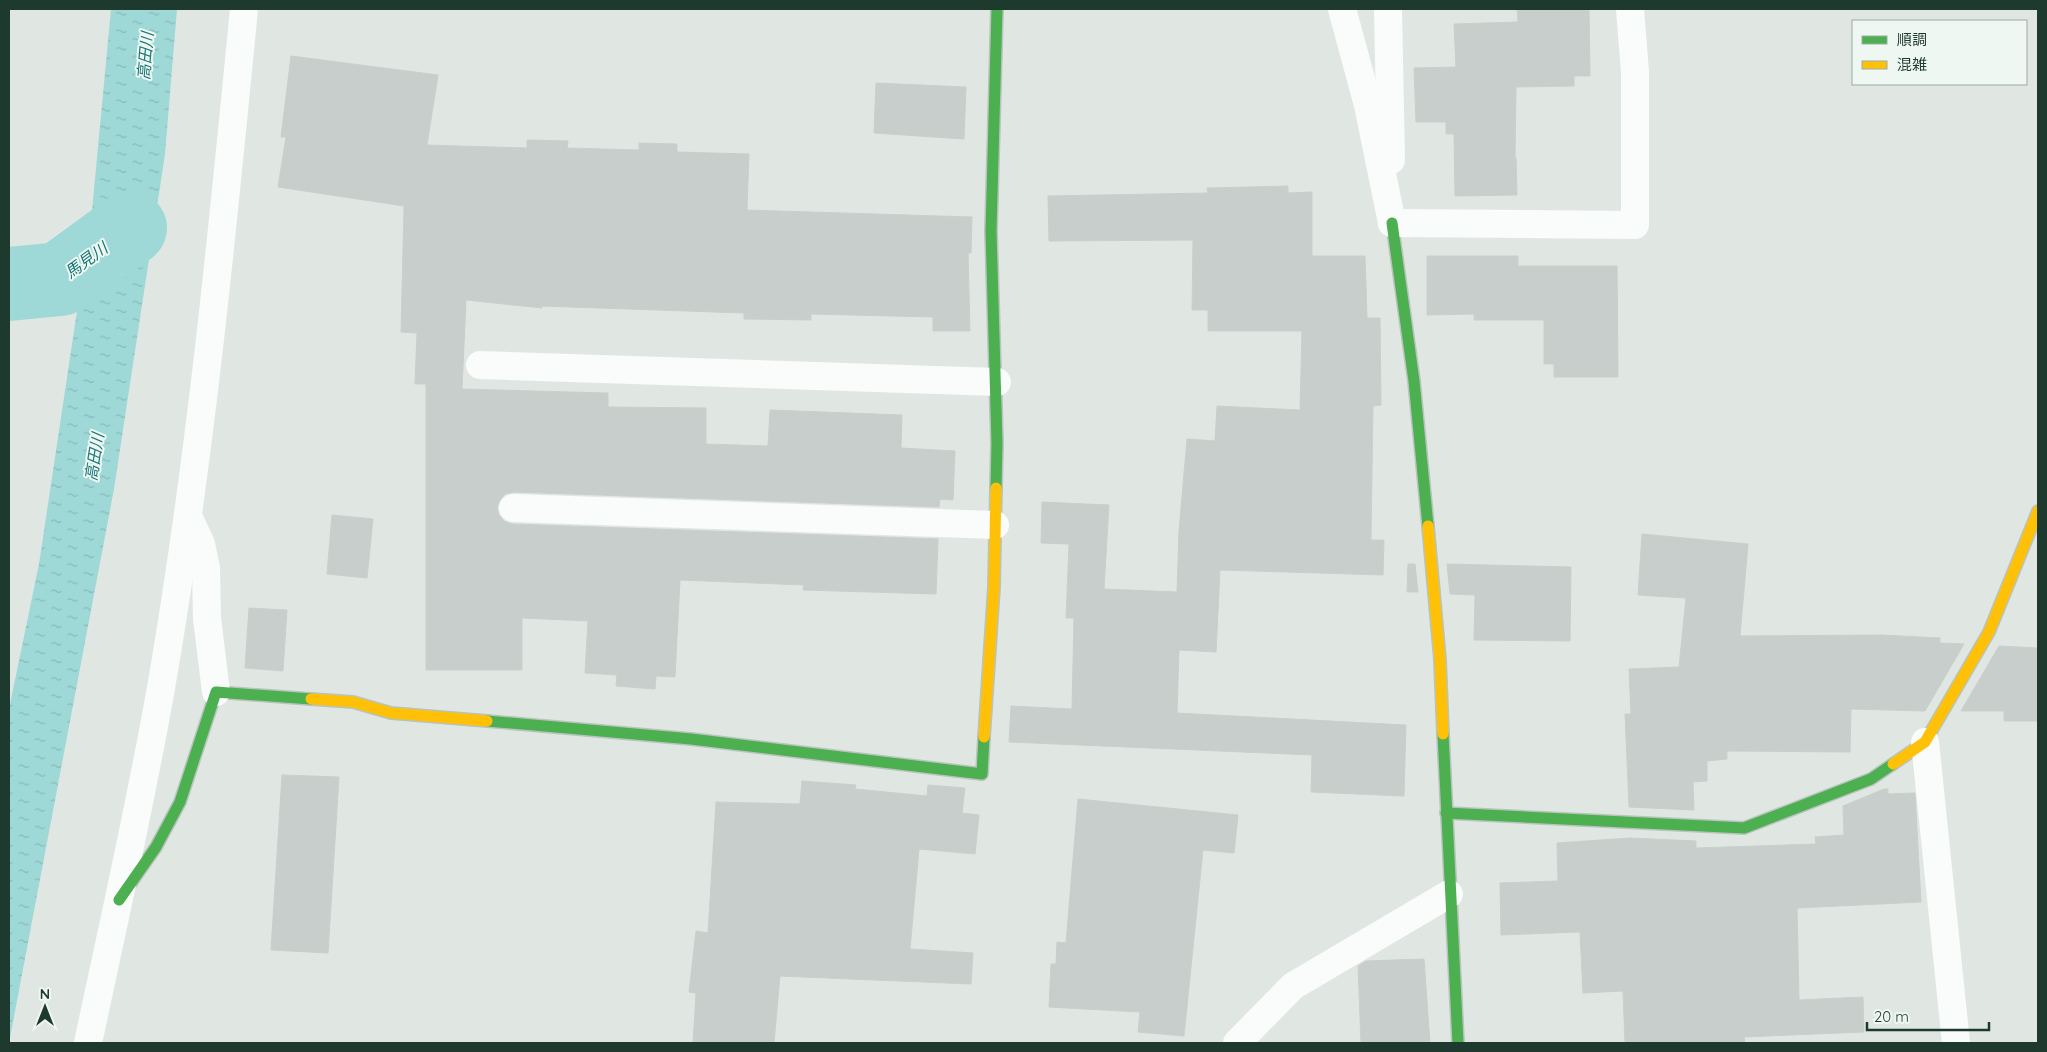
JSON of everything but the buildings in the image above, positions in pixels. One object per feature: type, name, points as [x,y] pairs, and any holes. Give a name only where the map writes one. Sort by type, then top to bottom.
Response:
[{"type":"street","points":[[88,1043],[161,689],[188,516],[232,133],[244,9]]},
{"type":"street","points":[[216,692],[353,702],[391,713],[691,739],[982,774],[995,525],[997,382],[991,231],[997,9]]},
{"type":"street","points":[[1342,9],[1368,105],[1392,223],[1414,381],[1440,660],[1448,894],[1458,1043]]},
{"type":"street","points":[[1388,9],[1392,223]]},
{"type":"street","points":[[1392,223],[1635,225],[1635,72],[1630,9]]},
{"type":"street","points":[[480,365],[997,382]]},
{"type":"street","points":[[514,508],[995,525]]},
{"type":"street","points":[[1446,813],[1744,828],[1872,779],[1925,742],[1989,632],[2038,511]]},
{"type":"street","points":[[118,900],[156,847],[180,802],[216,692],[207,618],[206,568],[201,544],[188,516]]},
{"type":"street","points":[[1925,742],[1956,1043]]},
{"type":"street","points":[[1237,1043],[1293,986],[1448,894]]},
{"type":"water","name":"高田川","points":[[111,9],[177,9],[165,154],[114,489],[9,1043],[9,709],[39,564],[92,211]]},
{"type":"waterway","name":"馬見川","points":[[9,284],[60,279],[130,228]]},
{"type":"traffic: fast","points":[[996,488],[997,443],[991,231],[997,9]]},
{"type":"traffic: fast","points":[[1392,223],[1414,381],[1428,526]]},
{"type":"traffic: fast","points":[[119,900],[156,847],[180,802],[216,692],[311,699]]},
{"type":"traffic: fast","points":[[487,721],[691,739],[982,774],[984,737]]},
{"type":"traffic: fast","points":[[1443,734],[1458,1043]]},
{"type":"traffic: fast","points":[[1446,813],[1744,828],[1871,779],[1893,764]]},
{"type":"traffic: slow","points":[[984,737],[994,587],[996,488]]},
{"type":"traffic: slow","points":[[1893,764],[1925,742],[1989,632],[2038,511]]},
{"type":"traffic: slow","points":[[1428,526],[1440,660],[1443,734]]},
{"type":"traffic: slow","points":[[311,699],[353,702],[391,713],[487,721]]}]
